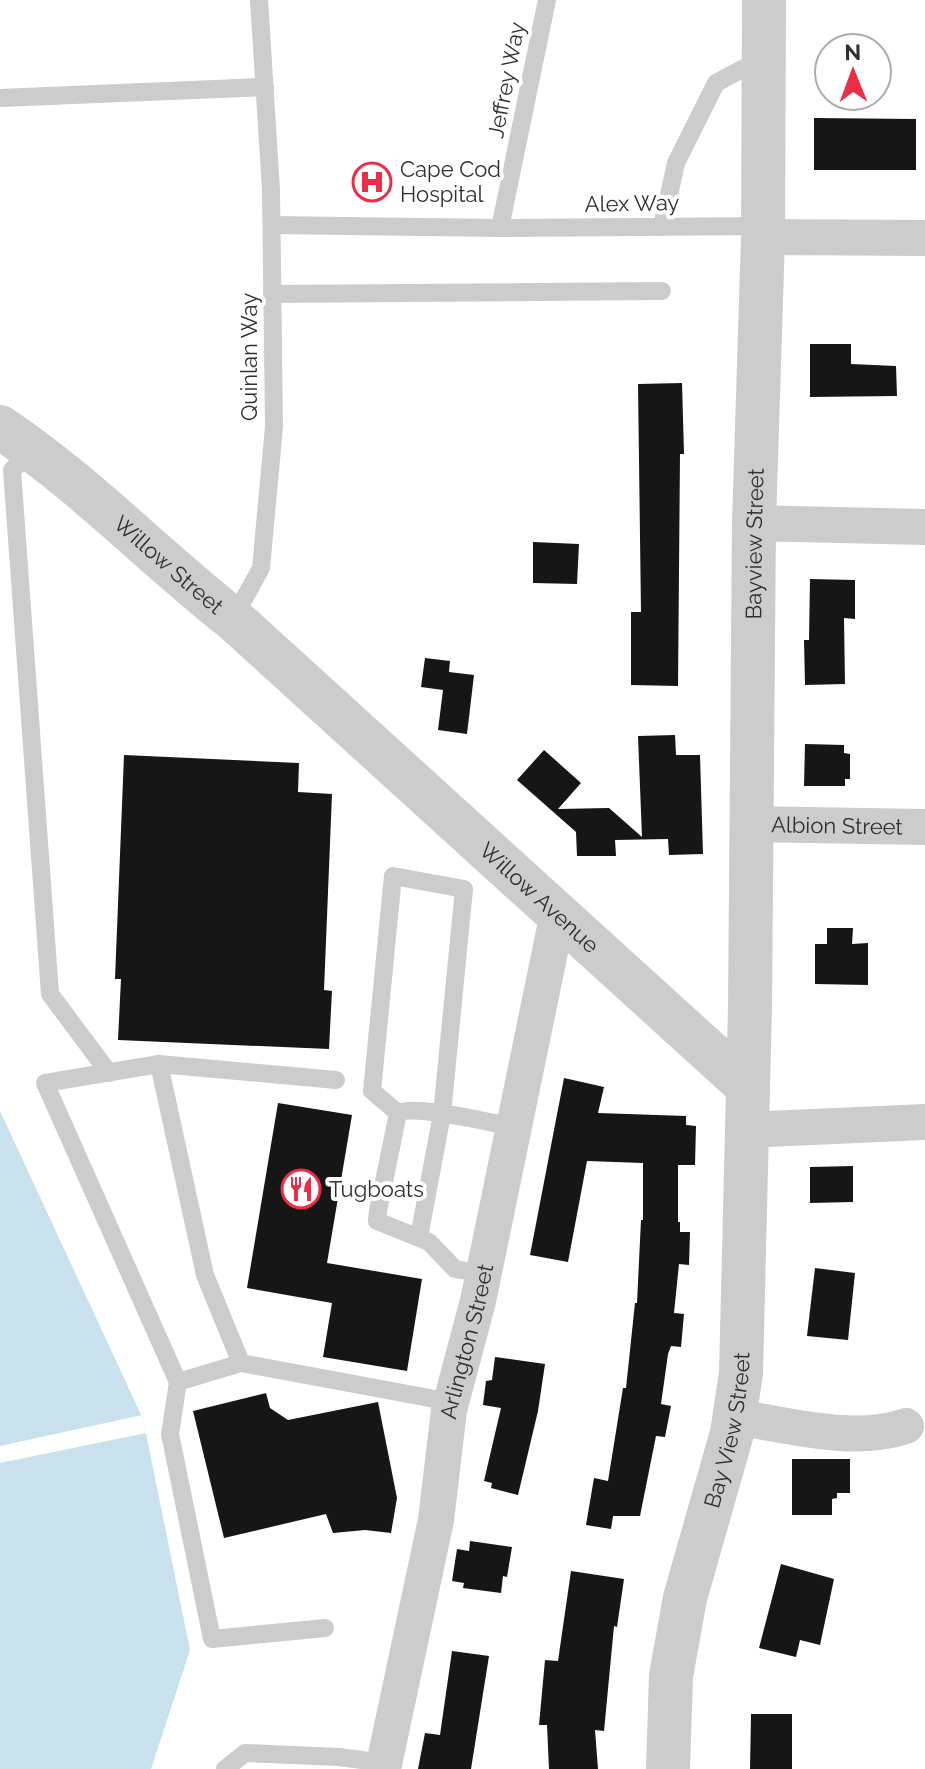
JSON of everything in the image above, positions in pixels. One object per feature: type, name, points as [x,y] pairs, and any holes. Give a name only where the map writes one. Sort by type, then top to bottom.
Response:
[{"type":"street","name":"Bayview Street","points":[[747,1086],[754,523],[763,231],[764,0]]},
{"type":"street","points":[[763,231],[925,238]]},
{"type":"street","name":"Willow Street","points":[[11,454],[133,532],[332,708]]},
{"type":"street","points":[[754,523],[925,527]]},
{"type":"street","name":"Willow Avenue","points":[[332,708],[747,1086]]},
{"type":"street","name":"Albion Street","points":[[751,824],[925,827]]},
{"type":"street","name":"Arlington Street","points":[[383,1766],[436,1520],[451,1402],[483,1274],[558,913]]},
{"type":"street","name":"Bay View Street","points":[[668,1769],[671,1676],[685,1598],[734,1417],[741,1373],[747,1086]]},
{"type":"street","points":[[746,1130],[925,1122]]},
{"type":"street","points":[[734,1417],[863,1434],[885,1433],[906,1426]]},
{"type":"lane","name":"Quinlan Way","points":[[233,619],[261,568],[274,427],[272,225],[259,0]]},
{"type":"lane","name":"Jeffrey Way","points":[[500,228],[547,0]]},
{"type":"lane","points":[[662,227],[676,163],[716,83],[763,58]]},
{"type":"lane","points":[[0,98],[265,87]]},
{"type":"lane","points":[[272,225],[500,228]]},
{"type":"lane","name":"Alex Way","points":[[500,228],[662,227],[763,231]]},
{"type":"lane","points":[[272,294],[662,291]]},
{"type":"lane","points":[[11,454],[50,994],[109,1073]]},
{"type":"lane","points":[[398,1113],[372,1091],[393,876],[464,889],[442,1114],[419,1237]]},
{"type":"lane","points":[[159,1064],[205,1275],[241,1363]]},
{"type":"lane","points":[[325,1628],[212,1639],[170,1434],[178,1382],[45,1083],[159,1064],[336,1080]]},
{"type":"lane","points":[[483,1274],[455,1269],[429,1242],[377,1221],[398,1113],[407,1108],[514,1127]]},
{"type":"lane","points":[[178,1382],[241,1363],[451,1402]]},
{"type":"lane","points":[[225,1769],[245,1753],[339,1757],[383,1766]]},
{"type":"water","points":[[0,1111],[143,1419],[190,1650],[151,1769],[0,1769]]},
{"type":"pier","points":[[142,1415],[146,1433],[0,1463],[0,1446]]},
{"type":"building","points":[[814,118],[916,119],[916,170],[814,170]]},
{"type":"building","points":[[810,344],[851,344],[851,364],[896,366],[897,396],[810,397]]},
{"type":"building","points":[[682,383],[684,454],[680,454],[678,686],[631,685],[631,612],[641,612],[638,384]]},
{"type":"building","points":[[533,542],[579,544],[577,584],[533,583]]},
{"type":"building","points":[[810,579],[855,580],[855,619],[844,618],[845,684],[805,685],[804,640],[809,640]]},
{"type":"building","points":[[425,658],[450,661],[449,672],[474,675],[467,734],[438,730],[443,690],[421,687]]},
{"type":"building","points":[[675,735],[676,755],[700,755],[703,854],[669,855],[668,839],[615,840],[616,856],[577,856],[576,832],[517,780],[544,750],[581,783],[558,809],[609,808],[642,837],[638,736]]},
{"type":"building","points":[[805,744],[844,745],[844,753],[850,754],[850,779],[845,779],[845,786],[804,786]]},
{"type":"building","points":[[124,755],[299,763],[298,792],[332,794],[324,990],[332,991],[329,1049],[118,1040],[121,979],[115,979]]},
{"type":"building","points":[[827,928],[853,928],[852,944],[868,943],[868,985],[815,984],[815,944],[827,944]]},
{"type":"building","points":[[564,1078],[604,1087],[598,1113],[686,1116],[686,1125],[696,1126],[695,1165],[678,1165],[678,1222],[680,1232],[690,1232],[689,1265],[679,1264],[674,1313],[684,1314],[681,1347],[671,1346],[668,1354],[661,1404],[671,1406],[665,1437],[656,1436],[640,1516],[613,1516],[611,1529],[586,1525],[594,1478],[608,1481],[623,1388],[626,1388],[637,1303],[643,1220],[643,1163],[587,1161],[568,1262],[530,1255]]},
{"type":"building","name":"Tugboats","points":[[278,1103],[352,1115],[327,1263],[422,1279],[407,1371],[323,1357],[332,1303],[247,1288]]},
{"type":"building","points":[[853,1166],[853,1202],[810,1203],[810,1167]]},
{"type":"building","points":[[815,1268],[855,1273],[848,1340],[807,1336]]},
{"type":"building","points":[[495,1357],[545,1364],[538,1411],[518,1495],[491,1488],[492,1483],[484,1481],[501,1408],[483,1405],[486,1381],[492,1380]]},
{"type":"building","points":[[266,1393],[270,1408],[288,1420],[378,1402],[397,1498],[391,1533],[365,1530],[333,1533],[326,1514],[224,1538],[193,1411]]},
{"type":"building","points":[[792,1459],[850,1459],[850,1493],[837,1493],[837,1498],[832,1499],[832,1515],[792,1515]]},
{"type":"building","points":[[470,1541],[512,1547],[501,1593],[463,1588],[464,1583],[452,1581],[457,1549],[469,1551]]},
{"type":"building","points":[[781,1564],[834,1579],[820,1645],[800,1640],[796,1657],[759,1648]]},
{"type":"building","points":[[571,1571],[624,1579],[617,1627],[614,1626],[604,1731],[595,1730],[598,1769],[549,1769],[547,1725],[539,1725],[545,1660],[558,1661]]},
{"type":"building","points":[[452,1651],[489,1656],[471,1769],[418,1769],[425,1733],[440,1735]]},
{"type":"building","points":[[751,1714],[792,1714],[792,1769],[750,1769]]},
{"type":"place","name":"Cape Cod Hospital","points":[[372,182]]},
{"type":"place","name":"Tugboats","points":[[301,1189]]}]
